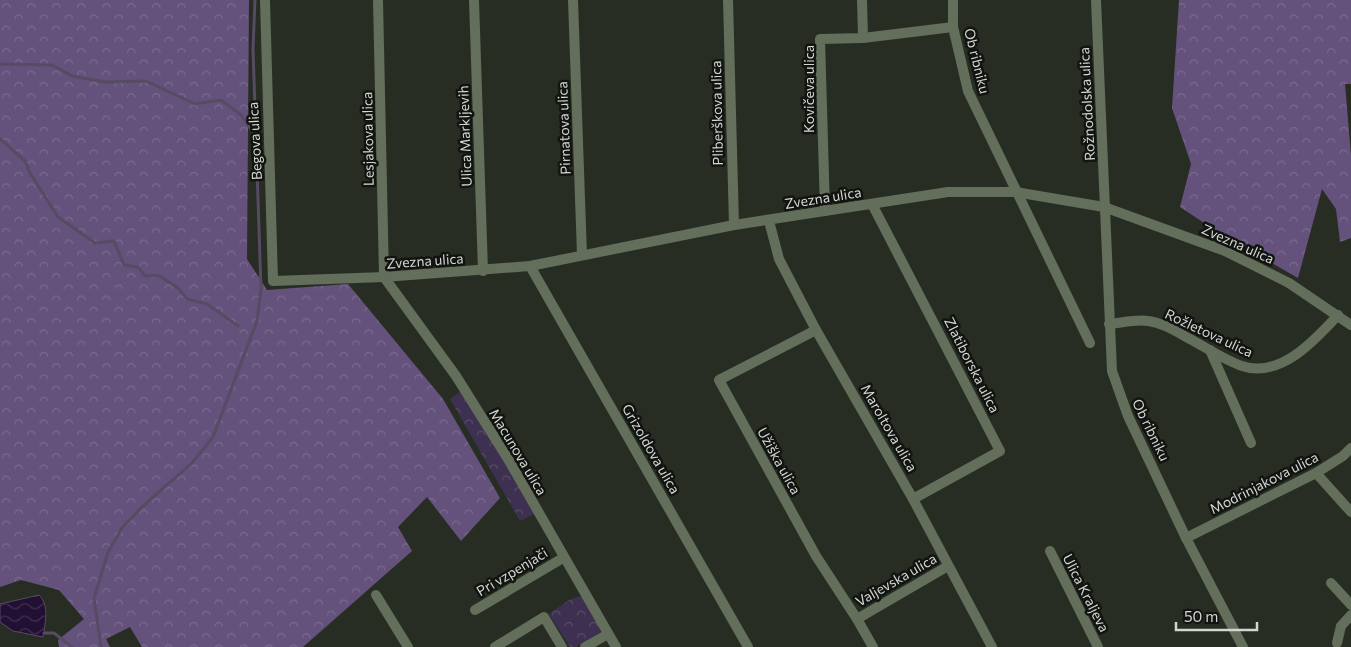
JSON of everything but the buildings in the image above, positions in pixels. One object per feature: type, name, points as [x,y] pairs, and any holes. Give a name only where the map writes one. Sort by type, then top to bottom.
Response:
[{"type":"street","name":"Begova ulica","points":[[265,0],[273,281]]},
{"type":"street","name":"Lesjakova ulica","points":[[378,0],[384,278]]},
{"type":"street","name":"Ulica Markljevih","points":[[474,0],[482,271]]},
{"type":"street","name":"Pirnatova ulica","points":[[573,0],[582,255]]},
{"type":"street","name":"Pliberškova ulica","points":[[728,0],[734,225]]},
{"type":"street","points":[[862,0],[863,38]]},
{"type":"street","name":"Ob ribniku","points":[[952,0],[953,27],[968,91],[1015,192],[1090,343]]},
{"type":"street","name":"Rožnodolska ulica","points":[[1096,0],[1104,207]]},
{"type":"street","name":"Kovičeva ulica","points":[[825,211],[820,40],[863,38],[953,27]]},
{"type":"street","name":"Zvezna ulica","points":[[273,281],[384,278],[530,266],[734,225],[770,221],[948,192],[1015,192],[1104,207],[1225,251],[1290,283],[1338,315],[1351,326]]},
{"type":"street","name":"Zlatiborska ulica","points":[[872,204],[1000,451],[913,499]]},
{"type":"street","name":"Ob ribniku","points":[[1104,207],[1112,371],[1118,394],[1186,538],[1243,647]]},
{"type":"street","name":"Maroltova ulica","points":[[770,221],[778,259],[816,330],[913,499],[992,647]]},
{"type":"street","name":"Grizoldova ulica","points":[[530,266],[748,647]]},
{"type":"street","name":"Macunova ulica","points":[[384,278],[456,376],[508,459],[563,558],[616,647]]},
{"type":"street","name":"Rožletova ulica","points":[[1110,324],[1148,321],[1168,327],[1242,366],[1256,369],[1271,368],[1294,356],[1316,339],[1338,315]]},
{"type":"street","name":"Užiška ulica","points":[[816,330],[719,380],[816,556],[857,618],[873,647]]},
{"type":"street","points":[[1210,350],[1251,444]]},
{"type":"street","name":"Modrinjakova ulica","points":[[1186,538],[1316,473],[1343,456],[1351,448]]},
{"type":"street","points":[[1316,473],[1351,512]]},
{"type":"street","name":"Ulica Kraljeva","points":[[1050,551],[1098,647]]},
{"type":"street","name":"Pri vzpenjači","points":[[475,610],[563,558]]},
{"type":"street","name":"Valjevska ulica","points":[[857,618],[948,566]]},
{"type":"street","points":[[1331,582],[1351,605]]},
{"type":"street","points":[[376,595],[408,647]]},
{"type":"street","points":[[1338,643],[1341,626],[1351,615]]},
{"type":"street","points":[[495,647],[544,617],[562,647]]},
{"type":"street","points":[[586,647],[608,634]]},
{"type":"green space","points":[[0,0],[249,0],[247,259],[267,290],[348,284],[443,399],[500,498],[461,541],[427,497],[398,527],[412,551],[303,647],[142,647],[130,627],[106,639],[110,647],[59,647],[58,640],[84,619],[59,590],[21,580],[0,587]]},
{"type":"green space","points":[[1179,0],[1351,0],[1351,84],[1345,84],[1351,155],[1351,238],[1340,242],[1336,209],[1322,189],[1298,278],[1224,236],[1180,207],[1191,164],[1172,108]]},
{"type":"green space","points":[[464,389],[536,513],[520,521],[450,399]]},
{"type":"green space","points":[[584,595],[605,629],[576,647],[570,647],[549,614],[569,600]]},
{"type":"water","points":[[39,595],[46,609],[43,637],[13,631],[0,622],[0,604]]},
{"type":"waterway","points":[[101,647],[94,598],[108,552],[122,528],[143,506],[192,463],[213,437],[257,321],[261,289],[253,49],[255,0]]},
{"type":"waterway","points":[[0,64],[52,65],[72,76],[105,82],[146,81],[195,104],[221,100],[241,115],[255,135]]},
{"type":"waterway","points":[[0,139],[25,161],[30,173],[58,217],[95,243],[114,241],[124,265],[138,267],[145,276],[158,275],[178,288],[187,299],[207,304],[238,326]]},
{"type":"waterway","points":[[44,633],[54,633],[72,647]]}]
